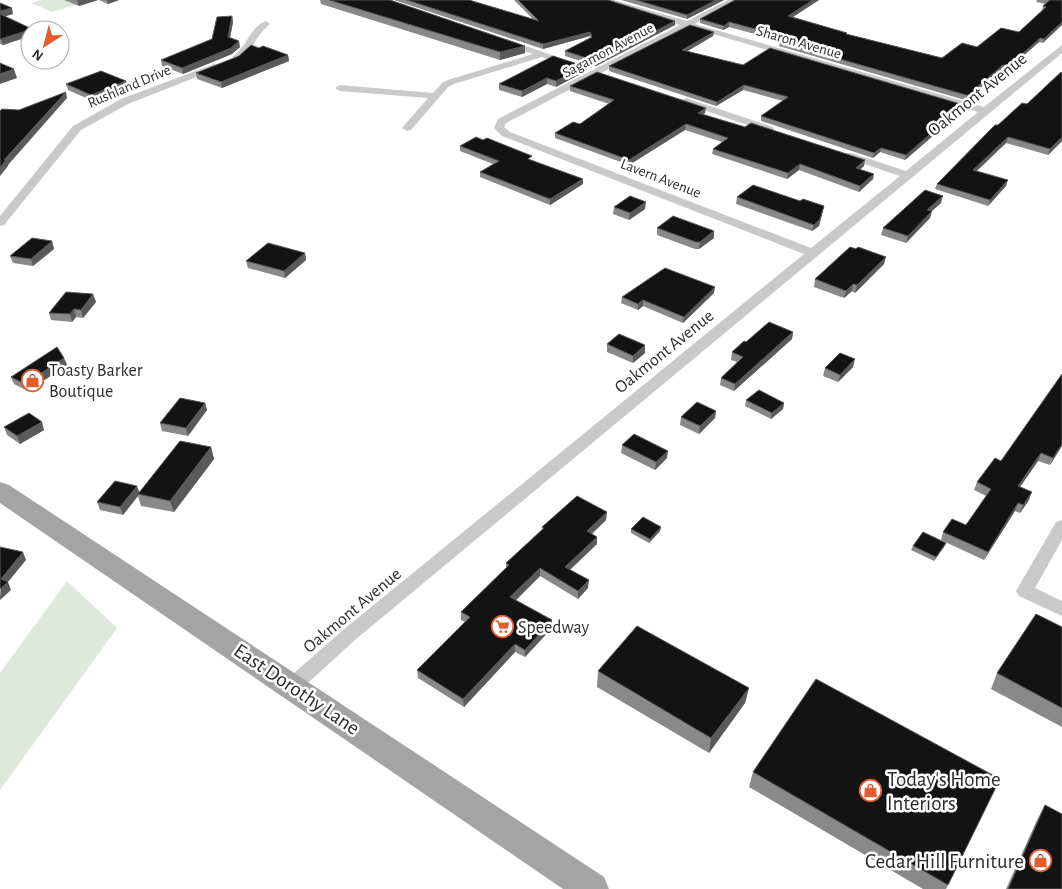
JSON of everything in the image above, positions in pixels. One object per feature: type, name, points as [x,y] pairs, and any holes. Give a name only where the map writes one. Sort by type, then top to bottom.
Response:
[{"type":"main road","name":"East Dorothy Lane","points":[[2,495],[292,686],[592,889]]},
{"type":"street","name":"Sharon Avenue","points":[[605,0],[986,111]]},
{"type":"street","name":"Sagamon Avenue","points":[[499,128],[502,121],[601,73],[734,0]]},
{"type":"street","name":"Rushland Drive","points":[[0,223],[77,128],[86,121],[127,102],[236,58],[249,49],[258,29],[266,24]]},
{"type":"street","points":[[493,37],[601,73]]},
{"type":"street","name":"Oakmont Avenue","points":[[292,686],[356,629],[1062,48]]},
{"type":"street","points":[[407,128],[435,96],[451,82],[542,54]]},
{"type":"street","points":[[340,88],[435,96]]},
{"type":"street","points":[[680,100],[783,134]]},
{"type":"street","name":"Lavern Avenue","points":[[499,128],[506,134],[814,252]]},
{"type":"street","points":[[839,152],[908,175]]},
{"type":"street","points":[[1062,526],[1025,591],[1062,609]]},
{"type":"green space","points":[[41,0],[64,0],[76,5],[52,12],[31,3]]},
{"type":"green space","points":[[67,581],[117,628],[0,790],[0,673]]},
{"type":"building","points":[[329,0],[390,0],[525,46],[500,52]]},
{"type":"building","points":[[407,0],[469,0],[539,21],[518,0],[608,0],[675,21],[596,61],[565,51],[592,37],[590,32],[543,44]]},
{"type":"building","points":[[636,0],[716,0],[687,15]]},
{"type":"building","points":[[735,0],[813,0],[788,16],[846,34],[942,58],[962,43],[977,47],[1001,28],[1019,32],[1046,7],[1043,6],[1050,0],[1062,0],[1062,22],[1044,39],[1040,38],[1008,67],[1003,65],[977,87],[982,89],[973,97],[780,42],[785,37],[729,22],[724,26],[700,19]]},
{"type":"building","points":[[0,3],[12,8],[0,11]]},
{"type":"building","points":[[0,14],[20,23],[20,33],[0,39]]},
{"type":"building","points":[[232,16],[228,37],[239,41],[231,48],[182,68],[161,60],[212,39],[217,17]]},
{"type":"building","points":[[690,25],[714,32],[682,50],[743,65],[770,48],[964,105],[906,155],[881,148],[874,153],[761,116],[788,97],[744,85],[717,102],[609,66]]},
{"type":"building","points":[[251,45],[259,48],[263,46],[288,55],[221,82],[196,73],[239,56]]},
{"type":"building","points":[[553,56],[584,66],[556,81],[547,78],[522,91],[499,84]]},
{"type":"building","points":[[0,63],[14,69],[0,74]]},
{"type":"building","points":[[101,71],[126,81],[91,95],[66,84]]},
{"type":"building","points":[[597,72],[706,108],[698,113],[745,127],[751,123],[865,160],[856,168],[874,174],[860,186],[800,164],[788,173],[713,149],[728,138],[686,124],[629,160],[555,133],[573,122],[580,124],[614,100],[570,86]]},
{"type":"building","points":[[1061,72],[1062,137],[1050,149],[1008,137],[973,170],[1008,180],[990,200],[937,184],[995,125],[998,125],[1022,103],[1027,104]]},
{"type":"building","points":[[66,92],[4,160],[6,160],[0,167],[0,111],[2,109],[19,110]]},
{"type":"building","points":[[476,137],[483,140],[487,138],[532,156],[528,159],[583,179],[550,199],[480,172],[499,161],[460,146]]},
{"type":"building","points":[[753,185],[800,201],[803,199],[824,206],[820,219],[814,225],[737,197]]},
{"type":"building","points":[[925,190],[943,196],[927,210],[932,211],[908,236],[883,228]]},
{"type":"building","points":[[630,196],[646,202],[630,213],[614,207]]},
{"type":"building","points":[[673,216],[714,231],[700,242],[696,242],[657,228]]},
{"type":"building","points":[[32,238],[52,241],[31,259],[10,256]]},
{"type":"building","points":[[268,243],[305,253],[284,271],[246,261]]},
{"type":"building","points":[[850,247],[856,249],[858,247],[886,257],[857,285],[853,284],[846,291],[815,279]]},
{"type":"building","points":[[665,268],[715,287],[684,317],[643,300],[638,304],[622,297]]},
{"type":"building","points":[[66,292],[93,294],[81,310],[74,309],[70,314],[49,313]]},
{"type":"building","points":[[769,322],[793,332],[735,384],[721,378],[743,357],[732,352]]},
{"type":"building","points":[[619,334],[645,345],[633,356],[607,344]]},
{"type":"building","points":[[57,347],[64,358],[25,384],[11,377]]},
{"type":"building","points":[[840,353],[855,359],[840,375],[825,368]]},
{"type":"building","points":[[1062,374],[1062,444],[1053,458],[1041,453],[1018,486],[1032,492],[1023,505],[1018,503],[988,552],[943,532],[952,519],[966,525],[991,489],[977,482],[995,458],[1001,461]]},
{"type":"building","points":[[759,390],[784,403],[772,413],[746,400]]},
{"type":"building","points":[[180,398],[205,403],[186,428],[160,423]]},
{"type":"building","points":[[697,402],[716,411],[700,426],[681,417]]},
{"type":"building","points":[[29,413],[42,422],[17,436],[4,427]]},
{"type":"building","points":[[634,434],[668,451],[656,462],[622,445]]},
{"type":"building","points":[[180,441],[211,447],[170,501],[138,494]]},
{"type":"building","points":[[115,481],[137,486],[120,507],[97,502]]},
{"type":"building","points":[[577,496],[607,512],[587,531],[597,537],[565,567],[589,580],[578,591],[540,568],[510,597],[552,620],[525,650],[515,644],[463,699],[417,670],[470,617],[461,612],[509,565],[506,563]]},
{"type":"building","points":[[643,517],[661,527],[650,539],[631,529]]},
{"type":"building","points":[[923,532],[946,543],[936,557],[913,546]]},
{"type":"building","points":[[0,547],[23,552],[1,579],[8,582],[0,589]]},
{"type":"building","points":[[1036,614],[1062,627],[1062,708],[997,673]]},
{"type":"building","points":[[637,626],[749,688],[711,738],[598,671]]},
{"type":"building","name":"Today's Home Interiors","points":[[816,679],[1000,779],[948,885],[753,772]]},
{"type":"building","name":"Cedar Hill Furniture","points":[[1045,805],[1062,814],[1062,889],[1008,889]]},
{"type":"place","name":"Toasty Barker Boutique","points":[[33,380]]},
{"type":"place","name":"Speedway","points":[[502,627]]},
{"type":"place","name":"Today's Home Interiors","points":[[871,791]]},
{"type":"place","name":"Cedar Hill Furniture","points":[[1040,861]]}]
